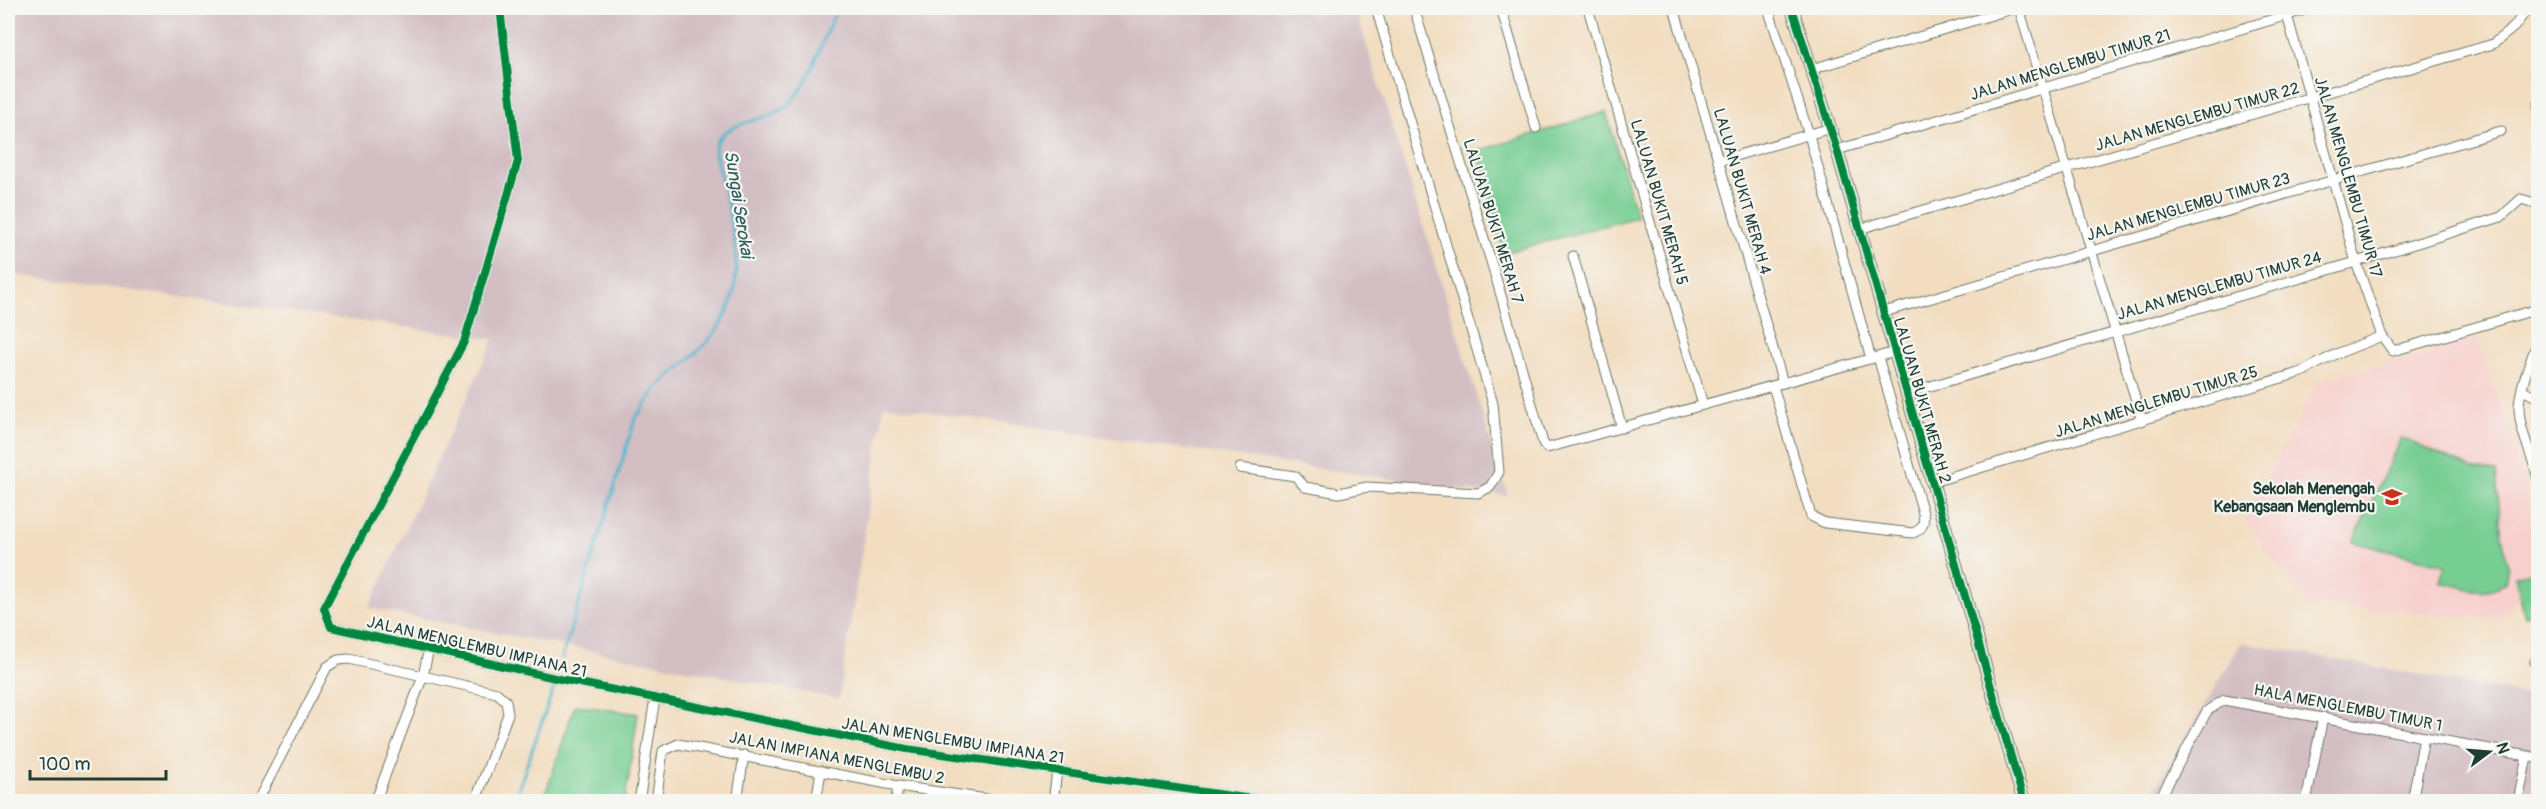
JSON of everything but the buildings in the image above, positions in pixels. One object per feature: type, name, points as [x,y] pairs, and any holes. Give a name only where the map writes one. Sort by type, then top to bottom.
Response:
[{"type":"street","name":"JALAN MENGLEMBU IMPIANA 21","points":[[500,8],[518,161],[464,342],[324,608],[331,627],[654,698],[907,749],[1273,801]]},
{"type":"street","points":[[1240,468],[1295,476],[1305,487],[1339,493],[1366,487],[1478,493],[1490,487],[1499,472],[1491,394],[1376,8]]},
{"type":"street","name":"LALUAN BUKIT MERAH 7","points":[[1414,8],[1496,278],[1543,443],[1547,448],[1552,448],[1622,428]]},
{"type":"street","points":[[1501,8],[1536,128]]},
{"type":"street","name":"LALUAN BUKIT MERAH 5","points":[[1588,8],[1703,405]]},
{"type":"street","name":"LALUAN BUKIT MERAH 4","points":[[1674,8],[1778,385]]},
{"type":"street","name":"LALUAN BUKIT MERAH 2","points":[[1768,8],[1809,135],[1923,513],[1923,525],[1920,530],[1913,533],[1825,523],[1811,516],[1778,385]]},
{"type":"street","name":"LALUAN BUKIT MERAH 2","points":[[1792,8],[1831,128],[2024,801]]},
{"type":"street","points":[[1812,69],[2017,8],[2142,421]]},
{"type":"street","name":"JALAN MENGLEMBU TIMUR 21","points":[[1837,150],[2286,11],[2311,8]]},
{"type":"street","name":"JALAN MENGLEMBU TIMUR 22","points":[[1859,229],[2493,44],[2514,27],[2528,8]]},
{"type":"street","name":"JALAN MENGLEMBU TIMUR 17","points":[[2286,11],[2312,98],[2355,262],[2382,336],[2393,351],[2538,309]]},
{"type":"street","points":[[1718,161],[1831,128]]},
{"type":"street","name":"JALAN MENGLEMBU TIMUR 23","points":[[1884,312],[2501,131]]},
{"type":"street","name":"JALAN MENGLEMBU TIMUR 24","points":[[1907,393],[2355,262],[2501,216],[2521,199],[2535,203]]},
{"type":"street","points":[[1573,256],[1622,428],[1895,352]]},
{"type":"street","name":"JALAN MENGLEMBU TIMUR 25","points":[[1933,482],[2302,372],[2336,354],[2382,336]]},
{"type":"street","points":[[2538,340],[2519,407],[2521,422],[2538,479]]},
{"type":"street","points":[[2523,390],[2538,398]]},
{"type":"street","points":[[375,801],[423,676],[429,648]]},
{"type":"street","points":[[256,801],[327,667],[338,660],[349,659],[497,693],[506,701],[508,714],[475,801]]},
{"type":"street","points":[[639,801],[654,698]]},
{"type":"street","name":"HALA MENGLEMBU TIMUR 1","points":[[2159,800],[2207,711],[2224,699],[2538,758]]},
{"type":"street","points":[[2306,801],[2323,717]]},
{"type":"street","points":[[2412,801],[2424,737]]},
{"type":"street","name":"JALAN IMPIANA MENGLEMBU 2","points":[[656,801],[663,751],[678,744],[898,786],[976,799],[1007,801]]},
{"type":"street","points":[[737,801],[744,755]]},
{"type":"street","points":[[2518,801],[2527,756]]},
{"type":"street","points":[[816,801],[821,771]]},
{"type":"street","points":[[1053,801],[1057,771]]},
{"type":"street","points":[[896,801],[898,786]]},
{"type":"street","points":[[2159,800],[2182,801]]},
{"type":"shaded area","points":[[8,8],[1355,8],[1508,496],[884,405],[839,699],[369,608],[494,339],[8,274]]},
{"type":"shaded area","name":"Sekolah Menengah Kebangsaan Menglembu","points":[[2478,339],[2524,475],[2538,559],[2538,574],[2500,619],[2308,605],[2244,520],[2318,382]]},
{"type":"shaded area","points":[[2242,642],[2538,697],[2538,801],[2147,802]]},
{"type":"green space","points":[[1606,112],[1637,217],[1504,253],[1478,151]]},
{"type":"green space","points":[[2401,438],[2473,469],[2496,472],[2501,530],[2508,566],[2505,583],[2482,591],[2441,582],[2445,565],[2353,542]]},
{"type":"green space","points":[[2538,570],[2538,612],[2525,616],[2515,576]]},
{"type":"green space","points":[[575,705],[638,714],[625,801],[543,801]]},
{"type":"waterway","name":"Sungai Serokai","points":[[562,658],[635,419],[659,386],[690,359],[717,330],[734,292],[736,278],[734,234],[717,161],[716,144],[721,136],[738,125],[771,115],[789,104],[810,73],[834,16]]},
{"type":"waterway","name":"Sungai Serokai","points":[[514,802],[555,684]]},
{"type":"cycle path","points":[[500,8],[518,161],[464,342],[324,608],[331,627],[555,678],[907,749],[1273,802]]},
{"type":"cycle path","points":[[1792,8],[1837,150],[2024,802]]},
{"type":"place","name":"Sekolah Menengah Kebangsaan Menglembu","points":[[2392,497]]}]
